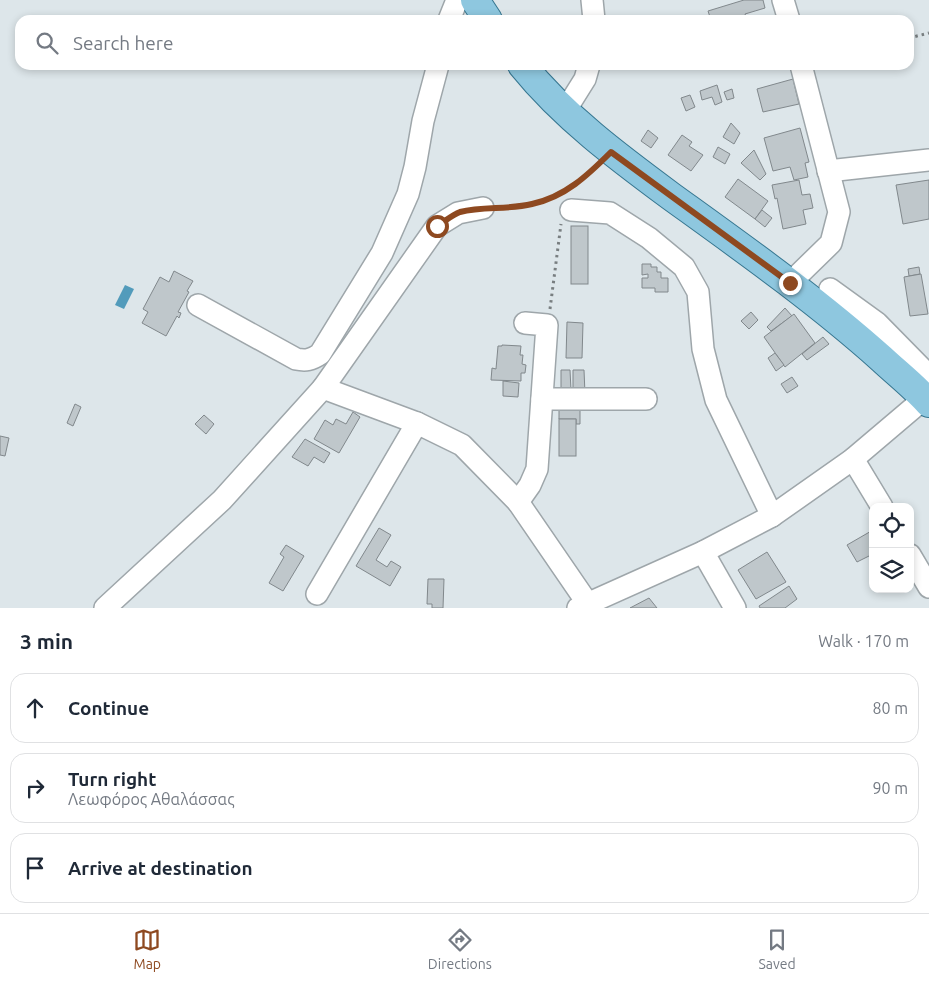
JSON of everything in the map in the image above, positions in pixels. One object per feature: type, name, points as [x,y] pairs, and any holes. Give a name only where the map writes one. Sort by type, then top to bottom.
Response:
[{"type":"main road","points":[[475,0],[485,15]]},
{"type":"main road","points":[[526,70],[565,111],[611,152],[790,283],[868,331],[928,392]]},
{"type":"street","points":[[451,15],[457,0]]},
{"type":"street","points":[[592,0],[594,15]]},
{"type":"street","points":[[783,0],[788,15]]},
{"type":"street","points":[[198,305],[296,359],[312,360],[320,354],[382,253],[408,194],[423,121],[437,70]]},
{"type":"street","points":[[565,111],[585,79],[588,70]]},
{"type":"street","points":[[790,283],[831,243],[839,212],[802,70]]},
{"type":"street","points":[[828,171],[929,160]]},
{"type":"street","points":[[105,608],[222,500],[323,388],[437,226],[458,213],[483,208]]},
{"type":"street","points":[[572,210],[610,213],[649,238],[684,267],[698,292],[703,349],[716,400],[772,516]]},
{"type":"street","points":[[830,289],[868,331]]},
{"type":"street","points":[[518,502],[530,485],[537,469],[547,325],[525,323]]},
{"type":"street","points":[[323,388],[417,423],[462,445],[518,502],[583,606],[703,552],[772,516],[854,459],[928,392]]},
{"type":"street","points":[[542,399],[646,399]]},
{"type":"street","points":[[317,594],[417,423]]},
{"type":"street","points":[[854,459],[880,503]]},
{"type":"street","points":[[703,552],[735,608]]},
{"type":"street","points":[[914,562],[929,587]]},
{"type":"path","points":[[914,37],[929,33]]},
{"type":"path","points":[[483,208],[503,208],[533,204],[563,193],[588,175],[611,152]]},
{"type":"path","points":[[547,325],[552,300],[561,218],[572,210]]},
{"type":"water","points":[[125,285],[134,289],[124,309],[115,305]]},
{"type":"building","points":[[744,0],[763,0],[765,8],[745,15],[709,15],[708,11]]},
{"type":"building","points":[[793,79],[799,104],[763,112],[757,89]]},
{"type":"building","points":[[717,85],[722,102],[715,105],[712,97],[702,100],[700,91]]},
{"type":"building","points":[[732,89],[734,98],[727,100],[724,92]]},
{"type":"building","points":[[690,95],[695,107],[686,111],[681,98]]},
{"type":"building","points":[[731,123],[740,133],[734,144],[723,137]]},
{"type":"building","points":[[800,128],[809,162],[805,163],[808,177],[794,180],[790,167],[773,171],[764,138]]},
{"type":"building","points":[[648,130],[658,138],[651,148],[641,141]]},
{"type":"building","points":[[682,135],[692,142],[689,146],[703,155],[691,171],[668,155]]},
{"type":"building","points":[[718,147],[730,154],[725,164],[713,157]]},
{"type":"building","points":[[754,150],[766,174],[760,180],[741,163]]},
{"type":"building","points":[[738,179],[768,201],[755,219],[725,197]]},
{"type":"building","points":[[799,180],[802,195],[810,194],[813,208],[803,210],[806,224],[783,229],[777,198],[775,199],[772,185]]},
{"type":"building","points":[[929,180],[929,219],[903,224],[896,185]]},
{"type":"building","points":[[762,210],[772,218],[765,227],[755,219]]},
{"type":"building","points":[[571,226],[588,226],[588,284],[571,284]]},
{"type":"building","points":[[642,264],[651,264],[651,267],[657,267],[657,272],[661,272],[661,278],[668,278],[668,292],[655,292],[655,288],[642,288],[642,278],[648,278],[648,274],[642,275]]},
{"type":"building","points":[[919,267],[920,274],[909,276],[908,269]]},
{"type":"building","points":[[174,271],[193,281],[178,312],[181,313],[179,318],[177,316],[166,336],[142,323],[148,312],[143,309],[160,277],[169,282]]},
{"type":"building","points":[[921,274],[928,314],[910,316],[904,277]]},
{"type":"building","points":[[785,308],[792,316],[771,331],[767,327]]},
{"type":"building","points":[[751,312],[758,320],[749,329],[741,321]]},
{"type":"building","points":[[794,314],[815,343],[785,367],[764,337]]},
{"type":"building","points":[[567,322],[583,323],[582,358],[566,358]]},
{"type":"building","points":[[823,337],[829,344],[807,360],[802,354]]},
{"type":"building","points":[[498,346],[521,346],[522,364],[526,365],[525,373],[521,373],[521,381],[491,380],[492,368],[496,369]]},
{"type":"building","points":[[775,353],[784,365],[776,371],[768,358]]},
{"type":"building","points":[[561,370],[570,370],[571,390],[561,390]]},
{"type":"building","points":[[573,370],[584,370],[585,394],[573,395]]},
{"type":"building","points":[[792,377],[798,386],[787,393],[781,384]]},
{"type":"building","points":[[503,381],[519,383],[518,397],[503,396]]},
{"type":"building","points":[[75,404],[81,407],[73,426],[67,423]]},
{"type":"building","points":[[559,410],[580,410],[580,424],[576,424],[576,419],[559,419]]},
{"type":"building","points":[[353,412],[360,417],[339,453],[314,439],[325,420],[333,425],[336,419],[346,424]]},
{"type":"building","points":[[204,415],[214,424],[206,434],[195,424]]},
{"type":"building","points":[[559,419],[576,419],[576,456],[559,456]]},
{"type":"building","points":[[0,436],[9,438],[5,456],[0,455]]},
{"type":"building","points":[[305,439],[330,453],[324,463],[314,457],[308,466],[292,457]]},
{"type":"building","points":[[379,528],[391,535],[376,560],[387,567],[391,561],[401,567],[390,586],[356,566]]},
{"type":"building","points":[[869,532],[869,556],[857,562],[847,545]]},
{"type":"building","points":[[286,545],[304,556],[283,591],[269,583],[284,557],[280,554]]},
{"type":"building","points":[[767,552],[786,582],[756,599],[738,570]]},
{"type":"building","points":[[428,579],[444,579],[443,608],[432,608],[432,604],[427,604]]},
{"type":"building","points":[[789,586],[797,599],[785,608],[760,608],[759,606]]},
{"type":"building","points":[[649,598],[657,608],[630,608]]},
{"type":"route","points":[[437,226],[458,213],[483,208],[503,208],[533,204],[563,193],[588,175],[611,152],[790,283]]}]
